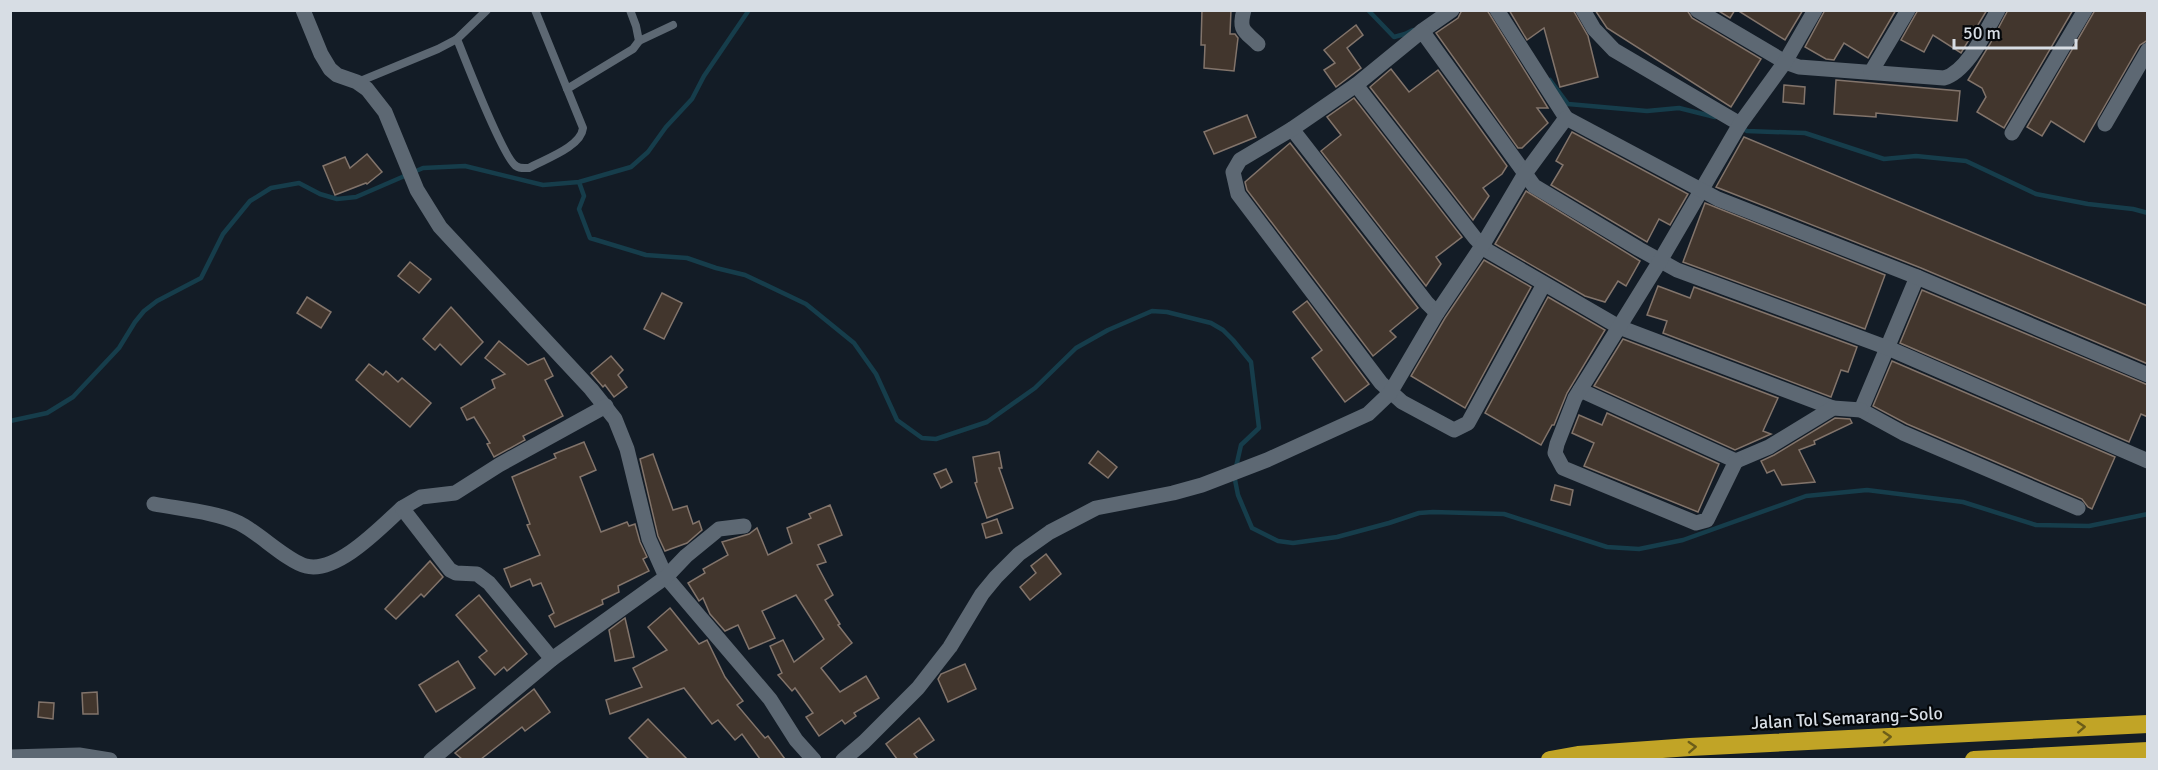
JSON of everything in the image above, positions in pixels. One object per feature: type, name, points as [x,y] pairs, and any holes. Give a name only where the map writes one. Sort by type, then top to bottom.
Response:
[{"type":"highway","name":"Jalan Tol Semarang–Solo","points":[[1550,759],[1690,747],[2148,724]]},
{"type":"highway","points":[[1974,759],[2148,751]]},
{"type":"street","points":[[303,10],[321,54],[330,69],[337,75],[357,82],[372,94],[385,112],[417,190],[440,227],[606,406],[622,432],[649,539],[666,577],[770,699],[796,740],[814,759]]},
{"type":"street","points":[[1244,10],[1241,21],[1243,31],[1258,44]]},
{"type":"street","points":[[1452,10],[1356,85],[1292,129],[1240,160],[1233,172],[1238,194],[1390,393],[1454,430],[1468,423],[1544,284]]},
{"type":"street","points":[[1497,10],[1566,118],[1702,191],[1792,229],[1917,277],[2148,375]]},
{"type":"street","points":[[1583,10],[1594,29],[1614,50],[1740,124]]},
{"type":"street","points":[[1698,10],[1785,62],[1799,67],[1944,78],[1962,67],[1998,10]]},
{"type":"street","points":[[1815,10],[1785,62],[1740,124],[1660,261],[1575,398],[1557,444],[1556,453],[1563,468],[1696,523],[1701,523],[1707,520],[1736,461],[1768,447],[1833,408]]},
{"type":"street","points":[[1871,72],[1908,10]]},
{"type":"street","points":[[2012,132],[2085,10]]},
{"type":"street","points":[[1422,32],[1534,186],[1660,261],[1677,270],[1888,348],[2148,461]]},
{"type":"street","points":[[2105,124],[2142,71],[2148,50]]},
{"type":"street","points":[[1356,85],[1482,246],[1544,284],[1619,327],[1833,408],[1862,410],[1903,433],[2078,508]]},
{"type":"street","points":[[843,759],[864,742],[918,688],[950,647],[982,594],[1008,565],[1033,543],[1075,517],[1096,508],[1202,485],[1368,414],[1390,393],[1437,313],[1482,246],[1524,175],[1566,118]]},
{"type":"street","points":[[1292,129],[1437,313]]},
{"type":"street","points":[[1862,410],[1917,277]]},
{"type":"street","points":[[1580,390],[1736,461]]},
{"type":"street","points":[[153,504],[238,522],[305,566],[328,563],[358,547],[402,508],[421,497],[455,493],[499,465],[606,406]]},
{"type":"street","points":[[402,508],[450,570],[456,573],[477,574],[489,583],[552,659]]},
{"type":"street","points":[[431,759],[552,659],[666,577],[686,556],[719,529],[744,526]]},
{"type":"street","points":[[10,757],[80,755],[110,759]]},
{"type":"lane","points":[[357,82],[457,39],[487,10]]},
{"type":"lane","points":[[457,39],[503,148],[514,166],[522,169],[529,168],[575,143],[582,136],[583,128],[535,10]]},
{"type":"lane","points":[[630,10],[639,41]]},
{"type":"lane","points":[[567,89],[633,49],[639,41],[673,25]]},
{"type":"building","points":[[1202,10],[1231,10],[1230,34],[1235,34],[1238,38],[1234,71],[1204,68],[1205,45],[1201,45]]},
{"type":"building","points":[[1462,10],[1487,10],[1548,108],[1537,108],[1548,123],[1522,148],[1518,148],[1436,33],[1458,18]]},
{"type":"building","points":[[1509,10],[1573,10],[1588,36],[1598,77],[1560,87],[1544,28],[1527,40]]},
{"type":"building","points":[[1595,10],[1687,10],[1692,18],[1761,59],[1731,107],[1607,28]]},
{"type":"building","points":[[1717,10],[1735,10],[1730,18]]},
{"type":"building","points":[[1737,10],[1803,10],[1785,40]]},
{"type":"building","points":[[1825,10],[1896,10],[1868,58],[1844,43],[1834,60],[1826,59],[1805,47]]},
{"type":"building","points":[[1918,10],[1987,10],[1961,53],[1933,35],[1924,52],[1901,40]]},
{"type":"building","points":[[2008,10],[2073,10],[2004,128],[1977,112],[1986,97],[1982,88],[1968,80]]},
{"type":"building","points":[[2095,10],[2148,10],[2148,40],[2140,45],[2084,142],[2051,121],[2042,136],[2027,127]]},
{"type":"building","points":[[1356,25],[1363,35],[1347,48],[1361,68],[1336,87],[1324,70],[1335,63],[1324,50]]},
{"type":"building","points":[[1391,69],[1409,92],[1438,70],[1507,166],[1502,174],[1483,188],[1489,196],[1473,220],[1370,87]]},
{"type":"building","points":[[1836,80],[1960,91],[1957,121],[1876,113],[1876,117],[1834,114]]},
{"type":"building","points":[[1784,85],[1805,87],[1804,104],[1783,102]]},
{"type":"building","points":[[1354,98],[1462,237],[1436,257],[1441,264],[1426,286],[1321,151],[1341,135],[1327,117]]},
{"type":"building","points":[[1247,115],[1256,137],[1214,154],[1204,132]]},
{"type":"building","points":[[1572,132],[1688,194],[1670,225],[1659,219],[1647,242],[1551,185],[1563,165],[1556,161]]},
{"type":"building","points":[[1744,137],[2148,306],[2148,364],[1921,268],[1716,187]]},
{"type":"building","points":[[1290,143],[1418,308],[1390,331],[1396,337],[1373,356],[1247,190],[1245,182]]},
{"type":"building","points":[[367,154],[382,172],[367,184],[335,195],[323,166],[345,157],[350,168]]},
{"type":"building","points":[[1526,191],[1640,261],[1626,286],[1618,281],[1605,302],[1585,296],[1495,244]]},
{"type":"building","points":[[1705,203],[1885,275],[1865,329],[1683,262]]},
{"type":"building","points":[[1484,260],[1531,287],[1465,408],[1411,376],[1445,318]]},
{"type":"building","points":[[410,262],[431,279],[419,293],[398,276]]},
{"type":"building","points":[[1658,286],[1690,298],[1694,287],[1857,347],[1848,372],[1841,370],[1831,397],[1663,333],[1667,321],[1647,315]]},
{"type":"building","points":[[1922,290],[2148,385],[2148,417],[2141,414],[2129,442],[1900,343]]},
{"type":"building","points":[[662,293],[682,303],[664,339],[644,329]]},
{"type":"building","points":[[307,297],[331,312],[321,328],[297,313]]},
{"type":"building","points":[[1548,297],[1605,330],[1567,393],[1554,425],[1541,445],[1485,413]]},
{"type":"building","points":[[1307,301],[1369,384],[1345,402],[1312,358],[1322,350],[1293,312]]},
{"type":"building","points":[[451,307],[483,342],[461,365],[440,344],[435,350],[423,339]]},
{"type":"building","points":[[1623,339],[1778,398],[1763,431],[1771,434],[1735,450],[1594,386]]},
{"type":"building","points":[[499,341],[528,365],[544,358],[553,376],[545,380],[563,416],[523,436],[525,440],[494,457],[487,444],[490,443],[474,417],[467,420],[461,408],[495,388],[492,380],[505,374],[485,358]]},
{"type":"building","points":[[611,356],[623,370],[618,375],[627,387],[614,397],[605,385],[603,387],[591,373]]},
{"type":"building","points":[[1892,361],[2115,457],[2092,509],[2082,499],[1907,424],[1873,406]]},
{"type":"building","points":[[369,364],[383,375],[386,371],[398,382],[402,378],[431,403],[410,427],[356,380]]},
{"type":"building","points":[[1607,413],[1719,464],[1698,512],[1584,466],[1594,443],[1572,433],[1579,415],[1602,425]]},
{"type":"building","points":[[1835,418],[1850,419],[1852,423],[1814,441],[1815,444],[1799,450],[1815,482],[1782,485],[1774,470],[1767,473],[1761,461]]},
{"type":"building","points":[[584,442],[596,470],[580,477],[601,532],[627,522],[629,526],[635,524],[647,557],[643,559],[649,571],[618,586],[619,592],[602,600],[603,604],[555,627],[549,616],[554,613],[541,583],[533,586],[530,579],[511,587],[504,569],[540,555],[527,525],[530,524],[512,477],[556,458],[554,454]]},
{"type":"building","points":[[1098,451],[1117,467],[1108,478],[1089,463]]},
{"type":"building","points":[[999,452],[1002,468],[999,468],[1013,508],[987,518],[975,483],[977,482],[973,457]]},
{"type":"building","points":[[653,454],[673,510],[687,506],[693,524],[699,521],[702,530],[687,543],[665,551],[658,536],[640,459]]},
{"type":"building","points":[[946,469],[952,482],[941,488],[934,474]]},
{"type":"building","points":[[1555,485],[1573,490],[1570,505],[1551,500]]},
{"type":"building","points":[[830,505],[842,535],[818,545],[826,562],[817,565],[833,595],[825,600],[840,624],[838,625],[852,643],[821,668],[840,692],[866,676],[879,698],[854,713],[856,716],[845,724],[842,720],[819,736],[806,717],[813,713],[795,688],[792,691],[778,675],[782,673],[770,646],[783,640],[794,662],[824,639],[796,595],[762,611],[775,638],[749,649],[738,625],[725,631],[710,614],[703,598],[699,601],[688,583],[705,573],[703,569],[728,555],[722,542],[749,534],[757,528],[768,555],[792,543],[787,528],[811,518],[809,514]]},
{"type":"building","points":[[997,519],[1002,533],[986,538],[982,524]]},
{"type":"building","points":[[1046,554],[1061,574],[1030,600],[1020,587],[1036,573],[1031,566]]},
{"type":"building","points":[[430,561],[443,577],[424,597],[421,594],[396,619],[385,609]]},
{"type":"building","points":[[479,595],[527,654],[507,671],[504,667],[495,675],[479,657],[487,651],[456,615]]},
{"type":"building","points":[[670,608],[699,644],[707,640],[725,677],[743,701],[737,705],[765,738],[768,736],[785,759],[760,759],[742,734],[735,740],[718,720],[712,724],[684,688],[610,714],[606,700],[642,687],[633,668],[667,650],[648,627]]},
{"type":"building","points":[[625,618],[634,657],[615,661],[609,630]]},
{"type":"building","points":[[458,661],[475,688],[436,712],[419,685]]},
{"type":"building","points":[[965,664],[976,689],[948,702],[938,679],[941,674]]},
{"type":"building","points":[[534,689],[550,712],[525,731],[522,727],[481,759],[462,759],[455,753]]},
{"type":"building","points":[[97,692],[98,714],[83,714],[82,693]]},
{"type":"building","points":[[39,702],[54,703],[53,719],[38,717]]},
{"type":"building","points":[[919,718],[934,740],[914,754],[918,759],[897,759],[886,744]]},
{"type":"building","points":[[648,719],[687,759],[649,759],[643,753],[629,738]]},
{"type":"waterway","points":[[10,421],[47,413],[73,397],[119,348],[144,311],[157,301],[201,278],[223,234],[250,201],[271,188],[299,183],[320,194],[337,199],[356,197],[423,168],[465,166],[543,185],[579,182],[631,167],[648,152],[666,127],[692,99],[704,76],[749,10]]},
{"type":"waterway","points":[[1368,10],[1394,37],[1413,30]]},
{"type":"waterway","points":[[1550,80],[1568,104],[1647,111],[1679,108],[1715,117]]},
{"type":"waterway","points":[[1741,128],[1747,131],[1805,133],[1884,159],[1916,156],[1966,161],[2036,194],[2148,213]]},
{"type":"waterway","points":[[579,182],[584,196],[579,209],[590,238],[646,255],[687,258],[745,275],[806,304],[854,343],[876,374],[897,420],[922,438],[936,439],[987,422],[1035,388],[1076,348],[1108,330],[1152,311],[1167,312],[1211,323],[1223,330],[1251,362],[1259,428],[1241,445],[1236,467]]},
{"type":"waterway","points":[[1234,475],[1238,495],[1252,528],[1278,541],[1293,543],[1337,537],[1419,513],[1433,512],[1504,514],[1607,547],[1639,549],[1683,540],[1806,496],[1867,490],[1963,502],[2036,525],[2089,526],[2148,514]]}]
